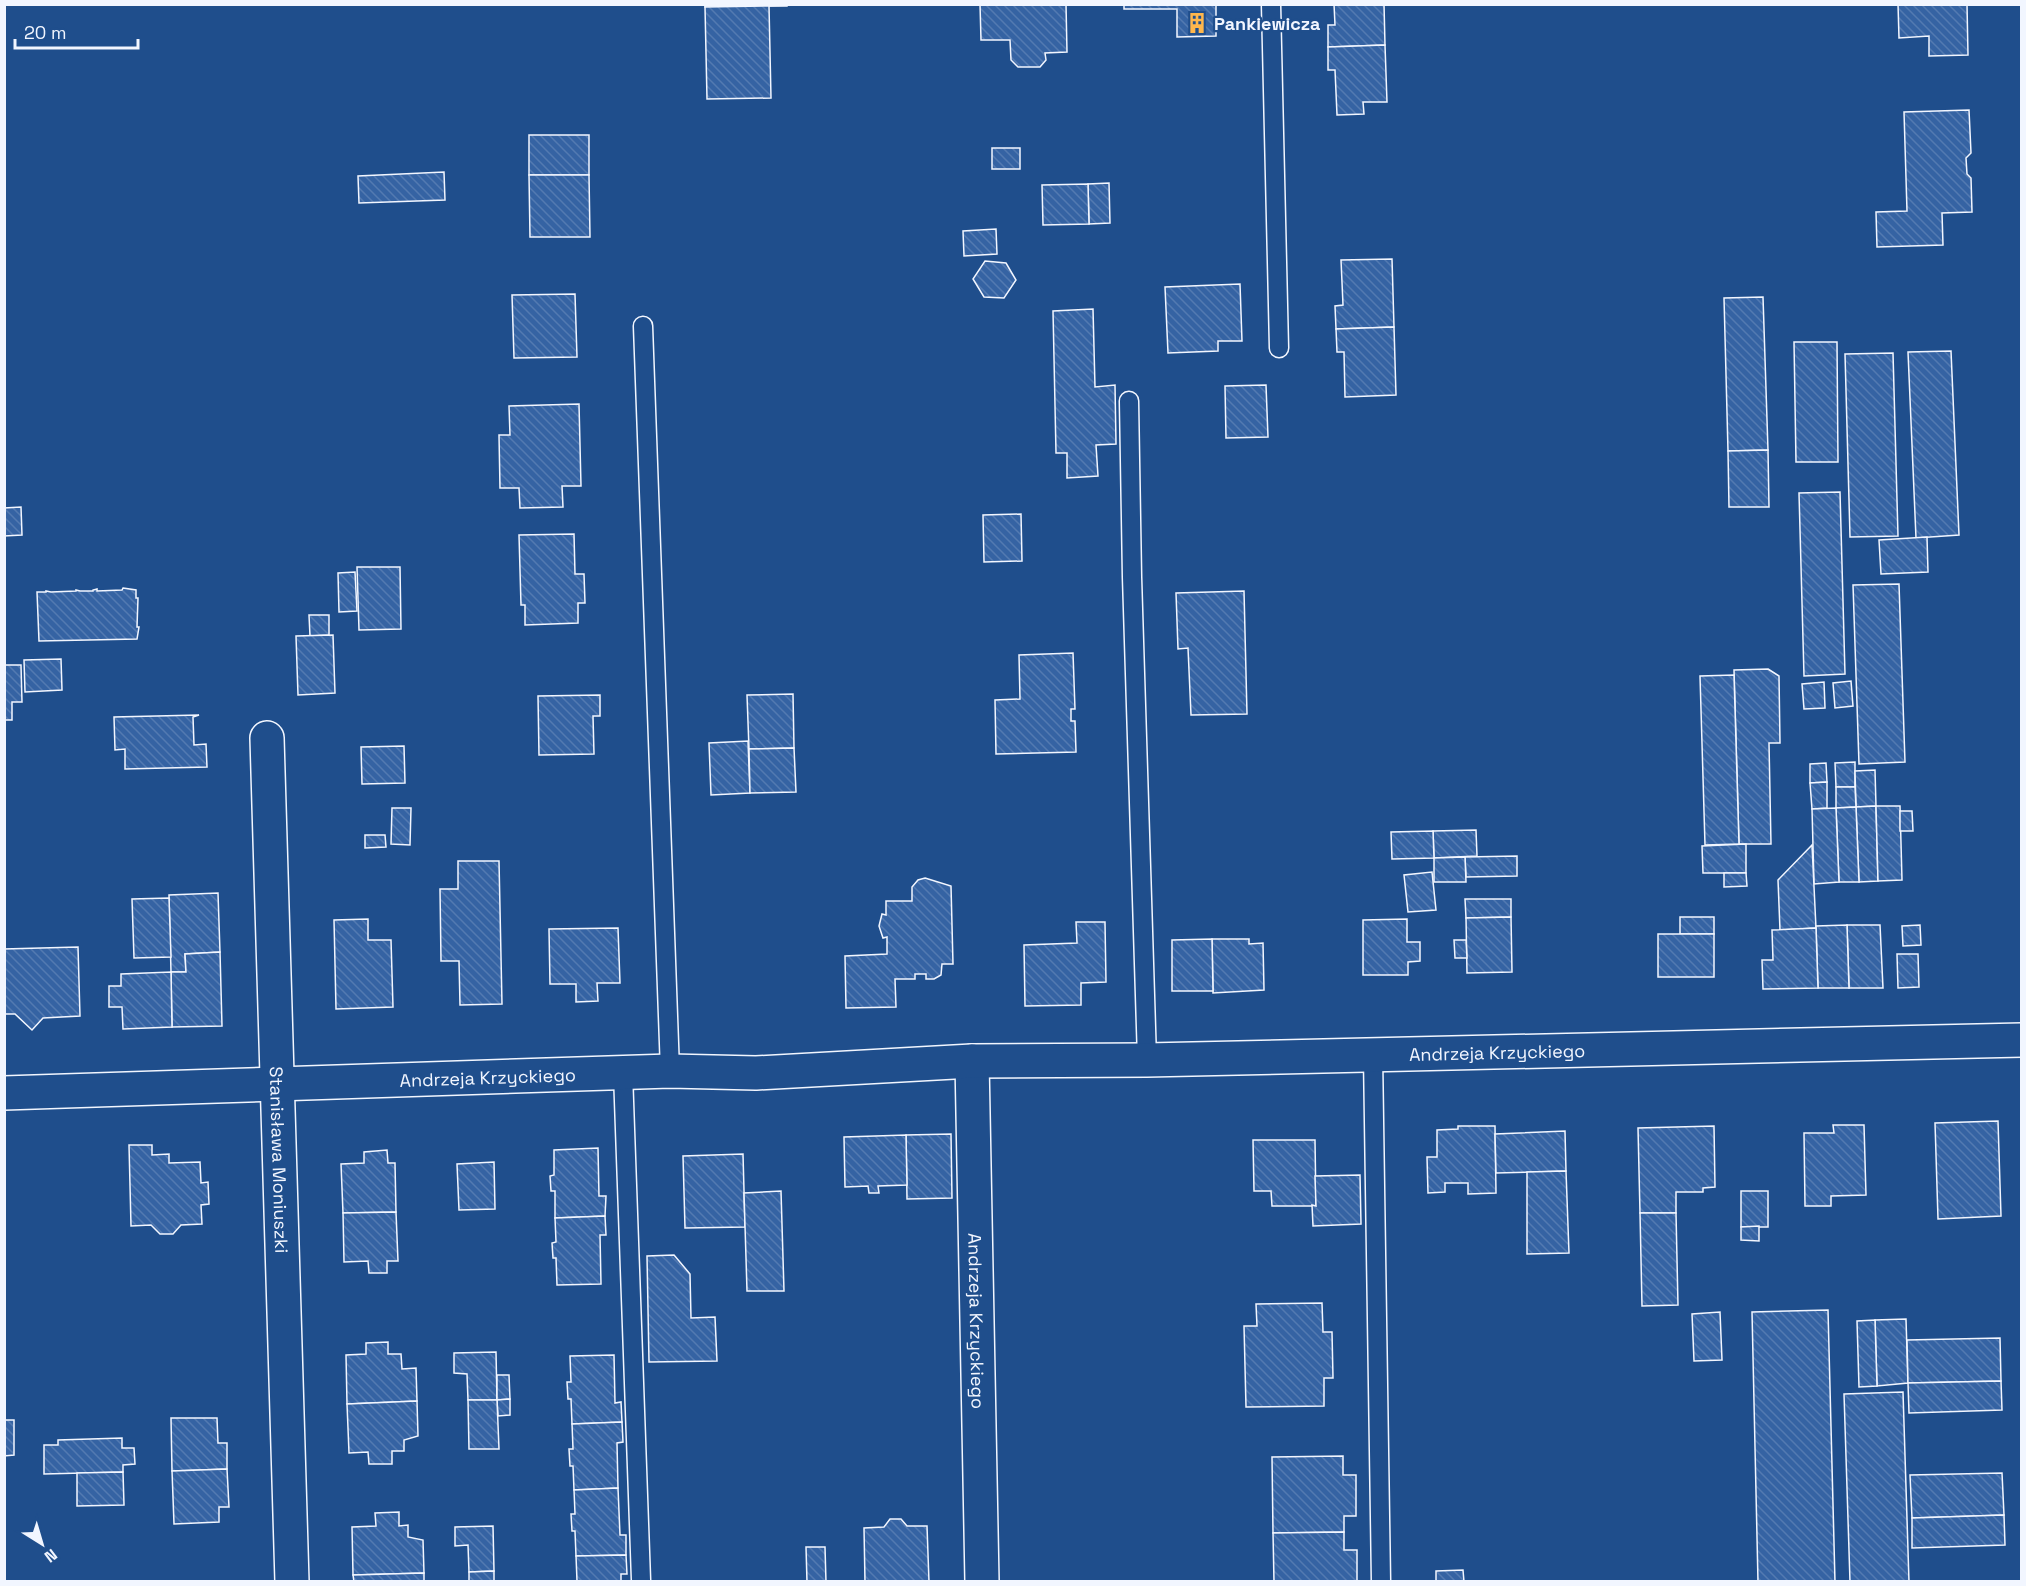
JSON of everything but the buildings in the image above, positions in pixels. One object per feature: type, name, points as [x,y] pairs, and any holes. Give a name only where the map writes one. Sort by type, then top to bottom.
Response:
[{"type":"street","name":"Stanisława Moniuszki","points":[[267,738],[292,1581]]},
{"type":"street","name":"Andrzeja Krzyckiego","points":[[4,1093],[670,1071],[756,1073],[972,1061],[1147,1060],[2022,1040]]},
{"type":"street","name":"Andrzeja Krzyckiego","points":[[972,1061],[982,1581]]},
{"type":"lane","points":[[1271,4],[1279,348]]},
{"type":"lane","points":[[643,326],[670,1071]]},
{"type":"lane","points":[[1129,401],[1132,588],[1147,1060]]},
{"type":"lane","points":[[1373,1055],[1381,1581]]},
{"type":"lane","points":[[623,1073],[641,1580]]},
{"type":"place","name":"Pankiewicza","points":[[1197,23]]}]
